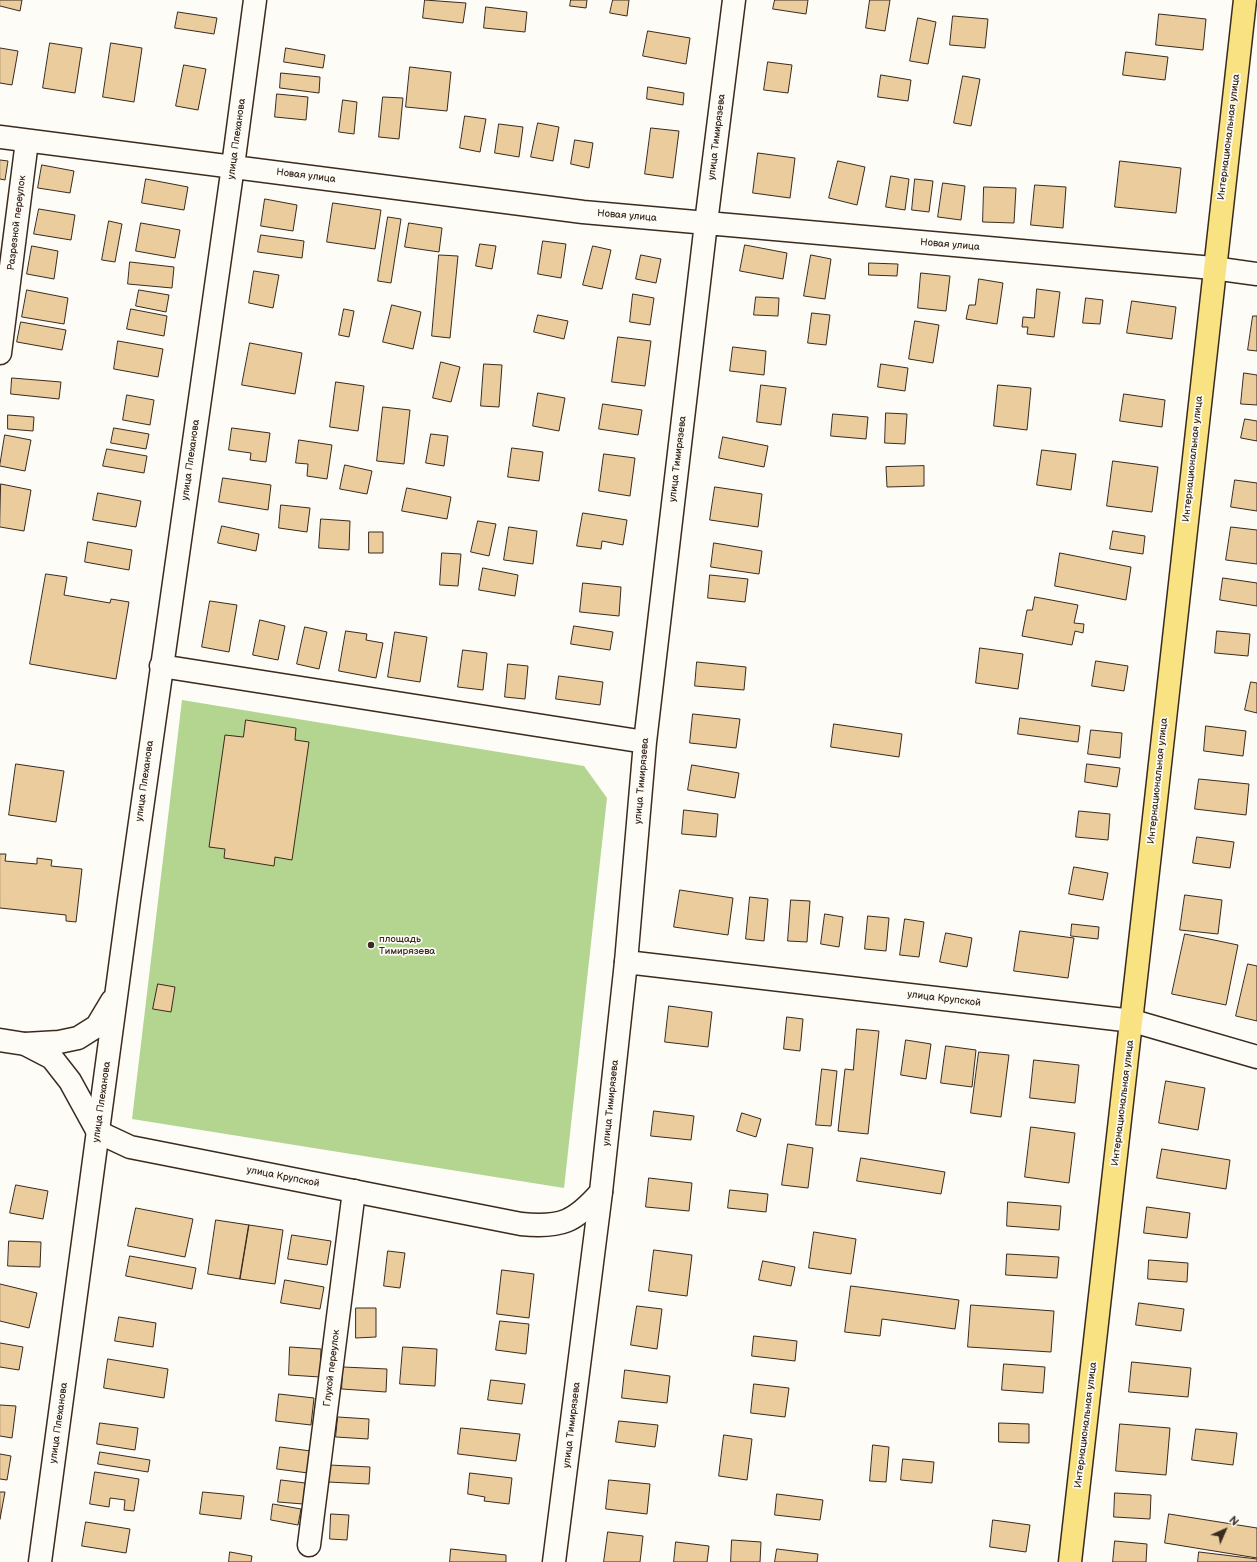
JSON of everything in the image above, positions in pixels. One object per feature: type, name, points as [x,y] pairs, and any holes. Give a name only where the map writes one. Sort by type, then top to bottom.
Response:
[{"type":"main road","name":"Интернациональная улица","points":[[1070,1562],[1133,1021],[1213,268],[1245,0]]},
{"type":"street","name":"улица Плеханова","points":[[40,1562],[161,666],[233,166],[255,0]]},
{"type":"street","name":"улица Тимирязева","points":[[554,1562],[601,1192],[626,962],[645,742],[706,223],[734,0]]},
{"type":"street","name":"Новая улица","points":[[0,137],[583,212],[1213,268],[1257,274]]},
{"type":"street","name":"Разрезной переулок","points":[[0,353],[27,141]]},
{"type":"street","points":[[161,666],[645,742]]},
{"type":"street","name":"улица Крупской","points":[[626,962],[1133,1021],[1257,1057]]},
{"type":"street","points":[[0,1040],[25,1044],[59,1042],[78,1038],[97,1026],[117,993]]},
{"type":"street","points":[[25,1044],[52,1058],[70,1081],[98,1132]]},
{"type":"street","name":"улица Крупской","points":[[98,1132],[130,1147],[521,1224],[539,1226],[557,1224],[571,1218],[590,1204],[601,1192]]},
{"type":"street","name":"Глухой переулок","points":[[309,1545],[354,1191]]},
{"type":"green space","name":"площадь Тимирязева","points":[[182,700],[584,766],[607,798],[564,1188],[132,1119]]},
{"type":"building","points":[[0,0],[22,0],[20,11],[0,6]]},
{"type":"building","points":[[425,0],[466,3],[463,23],[423,18]]},
{"type":"building","points":[[571,0],[587,0],[586,8],[570,6]]},
{"type":"building","points":[[613,0],[629,0],[627,16],[610,13]]},
{"type":"building","points":[[775,0],[808,0],[806,14],[773,9]]},
{"type":"building","points":[[870,0],[890,0],[885,31],[866,28]]},
{"type":"building","points":[[486,7],[527,12],[525,32],[484,28]]},
{"type":"building","points":[[178,12],[217,18],[214,34],[175,28]]},
{"type":"building","points":[[1159,14],[1206,19],[1203,50],[1156,45]]},
{"type":"building","points":[[953,16],[988,19],[985,48],[950,45]]},
{"type":"building","points":[[918,18],[936,22],[928,64],[910,61]]},
{"type":"building","points":[[648,31],[690,38],[686,64],[643,56]]},
{"type":"building","points":[[50,43],[82,48],[75,93],[43,88]]},
{"type":"building","points":[[111,43],[142,48],[134,102],[103,97]]},
{"type":"building","points":[[0,48],[18,51],[12,85],[0,83]]},
{"type":"building","points":[[286,48],[325,55],[323,68],[284,62]]},
{"type":"building","points":[[1126,52],[1168,57],[1165,80],[1123,75]]},
{"type":"building","points":[[768,62],[792,65],[788,93],[764,90]]},
{"type":"building","points":[[184,65],[206,69],[198,110],[176,106]]},
{"type":"building","points":[[410,67],[451,72],[447,111],[406,107]]},
{"type":"building","points":[[281,73],[320,77],[319,93],[280,88]]},
{"type":"building","points":[[881,75],[911,80],[908,101],[878,97]]},
{"type":"building","points":[[963,76],[980,79],[971,126],[954,123]]},
{"type":"building","points":[[648,87],[684,93],[683,105],[647,99]]},
{"type":"building","points":[[277,94],[308,97],[306,120],[275,117]]},
{"type":"building","points":[[383,97],[403,98],[399,139],[379,137]]},
{"type":"building","points":[[343,100],[357,102],[354,134],[339,132]]},
{"type":"building","points":[[465,116],[486,119],[480,152],[460,148]]},
{"type":"building","points":[[538,123],[559,127],[553,161],[531,157]]},
{"type":"building","points":[[499,124],[523,127],[519,157],[495,153]]},
{"type":"building","points":[[651,128],[679,131],[673,178],[645,174]]},
{"type":"building","points":[[575,140],[593,143],[589,168],[571,164]]},
{"type":"building","points":[[758,153],[795,158],[790,198],[753,193]]},
{"type":"building","points":[[0,160],[8,161],[5,180],[0,179]]},
{"type":"building","points":[[838,161],[865,167],[857,205],[829,198]]},
{"type":"building","points":[[1120,161],[1181,168],[1176,213],[1115,207]]},
{"type":"building","points":[[42,165],[74,171],[70,193],[38,188]]},
{"type":"building","points":[[891,176],[909,179],[905,210],[886,207]]},
{"type":"building","points":[[146,179],[188,187],[184,210],[142,203]]},
{"type":"building","points":[[915,179],[933,181],[929,212],[912,210]]},
{"type":"building","points":[[943,183],[965,186],[961,220],[938,217]]},
{"type":"building","points":[[1035,185],[1066,187],[1063,228],[1031,225]]},
{"type":"building","points":[[984,187],[1016,188],[1014,223],[983,222]]},
{"type":"building","points":[[265,199],[297,205],[293,231],[261,226]]},
{"type":"building","points":[[333,203],[381,210],[375,249],[327,242]]},
{"type":"building","points":[[39,209],[75,215],[71,240],[34,234]]},
{"type":"building","points":[[388,217],[401,219],[391,283],[378,281]]},
{"type":"building","points":[[109,221],[122,224],[115,262],[102,260]]},
{"type":"building","points":[[141,223],[180,230],[175,258],[136,251]]},
{"type":"building","points":[[409,223],[442,228],[439,252],[405,247]]},
{"type":"building","points":[[261,235],[304,241],[302,258],[258,252]]},
{"type":"building","points":[[543,241],[566,244],[561,278],[538,274]]},
{"type":"building","points":[[480,244],[496,246],[492,269],[476,266]]},
{"type":"building","points":[[745,245],[787,253],[783,279],[740,271]]},
{"type":"building","points":[[32,246],[58,251],[54,279],[27,274]]},
{"type":"building","points":[[593,246],[611,250],[602,289],[583,285]]},
{"type":"building","points":[[439,255],[458,256],[450,338],[432,336]]},
{"type":"building","points":[[641,255],[661,259],[656,283],[636,279]]},
{"type":"building","points":[[811,255],[831,259],[825,299],[804,296]]},
{"type":"building","points":[[130,262],[174,267],[172,288],[128,284]]},
{"type":"building","points":[[869,263],[898,264],[897,276],[869,275]]},
{"type":"building","points":[[254,271],[279,275],[273,308],[249,303]]},
{"type":"building","points":[[921,273],[950,276],[946,311],[918,308]]},
{"type":"building","points":[[979,279],[1003,283],[997,324],[966,319],[969,305],[975,305]]},
{"type":"building","points":[[1037,289],[1060,292],[1054,337],[1027,334],[1028,327],[1022,327],[1023,317],[1034,318]]},
{"type":"building","points":[[27,290],[68,298],[64,324],[22,317]]},
{"type":"building","points":[[139,290],[169,295],[166,312],[136,306]]},
{"type":"building","points":[[633,294],[654,298],[650,325],[630,322]]},
{"type":"building","points":[[756,297],[779,298],[778,316],[754,315]]},
{"type":"building","points":[[1086,298],[1103,300],[1100,324],[1083,323]]},
{"type":"building","points":[[1132,301],[1176,307],[1172,339],[1127,333]]},
{"type":"building","points":[[392,305],[421,312],[413,349],[383,342]]},
{"type":"building","points":[[131,309],[167,316],[164,336],[127,329]]},
{"type":"building","points":[[344,309],[354,311],[349,337],[339,335]]},
{"type":"building","points":[[812,313],[830,315],[826,345],[808,343]]},
{"type":"building","points":[[538,315],[568,321],[564,339],[534,332]]},
{"type":"building","points":[[1253,316],[1257,316],[1257,351],[1248,350]]},
{"type":"building","points":[[915,321],[939,325],[933,363],[909,359]]},
{"type":"building","points":[[21,322],[66,330],[62,350],[17,342]]},
{"type":"building","points":[[618,337],[651,341],[645,386],[612,382]]},
{"type":"building","points":[[118,341],[163,349],[158,377],[114,369]]},
{"type":"building","points":[[250,343],[302,353],[295,394],[242,385]]},
{"type":"building","points":[[733,347],[766,351],[764,375],[730,371]]},
{"type":"building","points":[[441,362],[460,367],[451,402],[433,398]]},
{"type":"building","points":[[484,364],[502,365],[499,407],[481,406]]},
{"type":"building","points":[[881,364],[908,368],[905,391],[878,387]]},
{"type":"building","points":[[1244,373],[1257,375],[1257,405],[1241,404]]},
{"type":"building","points":[[12,378],[61,382],[59,399],[11,394]]},
{"type":"building","points":[[336,382],[364,386],[358,431],[330,427]]},
{"type":"building","points":[[761,385],[786,388],[781,425],[757,422]]},
{"type":"building","points":[[998,385],[1031,388],[1027,430],[994,426]]},
{"type":"building","points":[[538,393],[565,398],[559,431],[533,426]]},
{"type":"building","points":[[1124,394],[1165,400],[1162,427],[1120,421]]},
{"type":"building","points":[[127,395],[154,400],[150,425],[123,420]]},
{"type":"building","points":[[603,404],[642,410],[638,435],[599,429]]},
{"type":"building","points":[[383,407],[410,410],[404,464],[377,461]]},
{"type":"building","points":[[886,413],[907,414],[905,444],[885,443]]},
{"type":"building","points":[[833,414],[868,417],[866,439],[831,436]]},
{"type":"building","points":[[8,415],[34,417],[33,431],[8,429]]},
{"type":"building","points":[[1245,419],[1257,421],[1257,441],[1241,438]]},
{"type":"building","points":[[114,428],[149,434],[146,449],[111,443]]},
{"type":"building","points":[[232,428],[270,433],[266,462],[250,460],[251,453],[229,450]]},
{"type":"building","points":[[431,434],[448,436],[444,466],[426,463]]},
{"type":"building","points":[[5,435],[31,440],[25,471],[0,466]]},
{"type":"building","points":[[723,437],[768,446],[764,467],[719,458]]},
{"type":"building","points":[[299,440],[332,445],[327,479],[307,476],[308,464],[296,463]]},
{"type":"building","points":[[512,448],[543,452],[539,481],[508,477]]},
{"type":"building","points":[[107,449],[147,456],[144,473],[103,466]]},
{"type":"building","points":[[1042,450],[1076,454],[1071,490],[1037,485]]},
{"type":"building","points":[[604,454],[635,458],[630,496],[599,491]]},
{"type":"building","points":[[1113,461],[1158,467],[1152,512],[1107,506]]},
{"type":"building","points":[[345,465],[372,471],[367,494],[340,489]]},
{"type":"building","points":[[924,466],[924,486],[887,487],[886,467]]},
{"type":"building","points":[[223,478],[271,485],[268,510],[219,502]]},
{"type":"building","points":[[1235,480],[1257,483],[1257,511],[1231,507]]},
{"type":"building","points":[[1,484],[31,490],[24,531],[0,527]]},
{"type":"building","points":[[715,487],[762,494],[758,527],[710,520]]},
{"type":"building","points":[[407,488],[451,497],[447,519],[402,511]]},
{"type":"building","points":[[98,493],[141,501],[136,527],[93,520]]},
{"type":"building","points":[[281,505],[310,508],[307,532],[279,528]]},
{"type":"building","points":[[583,513],[627,520],[623,545],[602,541],[601,549],[577,546]]},
{"type":"building","points":[[321,519],[350,521],[349,550],[319,548]]},
{"type":"building","points":[[478,521],[496,524],[489,556],[471,552]]},
{"type":"building","points":[[222,526],[259,534],[256,551],[218,543]]},
{"type":"building","points":[[509,527],[537,531],[533,564],[504,560]]},
{"type":"building","points":[[1231,527],[1257,530],[1257,564],[1226,560]]},
{"type":"building","points":[[1113,531],[1145,536],[1143,554],[1110,549]]},
{"type":"building","points":[[369,532],[383,532],[383,553],[369,553]]},
{"type":"building","points":[[88,542],[132,550],[129,570],[85,562]]},
{"type":"building","points":[[714,543],[762,551],[759,574],[711,567]]},
{"type":"building","points":[[442,553],[461,554],[458,586],[440,585]]},
{"type":"building","points":[[1060,553],[1131,567],[1126,600],[1055,586]]},
{"type":"building","points":[[483,568],[518,575],[515,596],[479,590]]},
{"type":"building","points":[[46,574],[67,577],[64,595],[110,603],[111,599],[129,602],[116,679],[30,664]]},
{"type":"building","points":[[710,575],[748,579],[745,602],[708,598]]},
{"type":"building","points":[[1223,578],[1257,583],[1257,606],[1220,600]]},
{"type":"building","points":[[583,583],[621,587],[619,616],[580,612]]},
{"type":"building","points":[[1035,597],[1078,605],[1074,623],[1084,624],[1083,633],[1075,631],[1072,645],[1022,636],[1027,610],[1032,610]]},
{"type":"building","points":[[210,601],[237,605],[229,652],[202,647]]},
{"type":"building","points":[[260,620],[285,626],[278,660],[253,655]]},
{"type":"building","points":[[574,626],[613,632],[610,650],[571,644]]},
{"type":"building","points":[[305,627],[327,632],[319,669],[297,664]]},
{"type":"building","points":[[346,631],[367,634],[366,640],[383,643],[376,678],[339,671]]},
{"type":"building","points":[[1217,631],[1250,634],[1248,656],[1215,653]]},
{"type":"building","points":[[395,632],[427,637],[420,682],[388,677]]},
{"type":"building","points":[[980,648],[1023,654],[1018,689],[976,683]]},
{"type":"building","points":[[463,650],[487,653],[483,690],[458,687]]},
{"type":"building","points":[[1096,661],[1128,666],[1124,691],[1092,686]]},
{"type":"building","points":[[697,662],[746,667],[744,690],[695,686]]},
{"type":"building","points":[[508,664],[528,666],[525,699],[505,697]]},
{"type":"building","points":[[559,676],[603,682],[600,705],[556,699]]},
{"type":"building","points":[[1251,682],[1257,683],[1257,713],[1245,710]]},
{"type":"building","points":[[693,714],[740,719],[736,748],[690,743]]},
{"type":"building","points":[[1020,718],[1080,726],[1078,742],[1018,734]]},
{"type":"building","points":[[246,720],[296,728],[295,740],[309,742],[292,860],[275,857],[274,866],[224,858],[225,849],[209,847],[225,735],[243,737]]},
{"type":"building","points":[[834,724],[902,734],[899,757],[831,747]]},
{"type":"building","points":[[1206,726],[1246,731],[1243,756],[1204,751]]},
{"type":"building","points":[[1091,730],[1122,733],[1120,758],[1088,754]]},
{"type":"building","points":[[16,764],[64,771],[56,822],[9,815]]},
{"type":"building","points":[[1087,764],[1120,768],[1117,787],[1085,782]]},
{"type":"building","points":[[692,765],[739,773],[735,798],[688,790]]},
{"type":"building","points":[[1199,779],[1249,784],[1246,815],[1195,809]]},
{"type":"building","points":[[684,810],[718,814],[716,837],[682,834]]},
{"type":"building","points":[[1079,811],[1110,814],[1108,840],[1076,837]]},
{"type":"building","points":[[1197,837],[1234,842],[1230,868],[1193,863]]},
{"type":"building","points":[[0,854],[6,854],[5,861],[37,864],[37,858],[52,860],[51,866],[82,869],[76,922],[66,921],[66,915],[0,908]]},
{"type":"building","points":[[1074,867],[1108,873],[1103,900],[1069,894]]},
{"type":"building","points":[[680,890],[733,898],[728,935],[674,927]]},
{"type":"building","points":[[1185,895],[1222,900],[1218,934],[1180,930]]},
{"type":"building","points":[[750,897],[768,899],[764,941],[746,939]]},
{"type":"building","points":[[791,900],[810,901],[807,942],[788,941]]},
{"type":"building","points":[[825,914],[843,917],[839,947],[821,944]]},
{"type":"building","points":[[868,916],[889,918],[886,951],[865,949]]},
{"type":"building","points":[[905,919],[924,922],[919,957],[900,955]]},
{"type":"building","points":[[1072,924],[1099,927],[1098,939],[1071,936]]},
{"type":"building","points":[[1020,931],[1074,938],[1068,978],[1014,971]]},
{"type":"building","points":[[946,933],[972,938],[967,967],[940,962]]},
{"type":"building","points":[[1185,934],[1238,945],[1226,1005],[1172,994]]},
{"type":"building","points":[[1248,964],[1257,966],[1257,1021],[1236,1016]]},
{"type":"building","points":[[158,984],[175,987],[171,1012],[153,1009]]},
{"type":"building","points":[[669,1006],[712,1012],[708,1047],[665,1042]]},
{"type":"building","points":[[787,1017],[803,1019],[800,1051],[784,1049]]},
{"type":"building","points":[[857,1029],[879,1031],[868,1134],[838,1131],[845,1069],[853,1070]]},
{"type":"building","points":[[906,1040],[931,1044],[926,1079],[901,1075]]},
{"type":"building","points":[[946,1046],[976,1050],[972,1087],[941,1083]]},
{"type":"building","points":[[979,1052],[1009,1055],[1001,1117],[971,1113]]},
{"type":"building","points":[[1034,1060],[1079,1065],[1075,1103],[1030,1098]]},
{"type":"building","points":[[822,1069],[837,1071],[831,1126],[816,1125]]},
{"type":"building","points":[[1166,1081],[1205,1088],[1198,1130],[1159,1123]]},
{"type":"building","points":[[654,1111],[694,1116],[691,1140],[651,1136]]},
{"type":"building","points":[[742,1113],[761,1119],[756,1137],[737,1131]]},
{"type":"building","points":[[1031,1127],[1075,1133],[1069,1183],[1025,1177]]},
{"type":"building","points":[[788,1144],[813,1148],[808,1188],[782,1185]]},
{"type":"building","points":[[1162,1149],[1230,1160],[1226,1189],[1157,1178]]},
{"type":"building","points":[[861,1158],[945,1172],[941,1194],[857,1181]]},
{"type":"building","points":[[649,1178],[692,1183],[689,1211],[646,1207]]},
{"type":"building","points":[[16,1185],[48,1191],[43,1219],[10,1213]]},
{"type":"building","points":[[730,1190],[768,1194],[766,1212],[728,1208]]},
{"type":"building","points":[[1008,1202],[1061,1206],[1059,1230],[1007,1226]]},
{"type":"building","points":[[1147,1207],[1190,1213],[1187,1238],[1144,1233]]},
{"type":"building","points":[[136,1208],[193,1219],[185,1257],[128,1246]]},
{"type":"building","points":[[216,1220],[249,1225],[240,1279],[208,1274]]},
{"type":"building","points":[[249,1225],[283,1230],[275,1284],[240,1279]]},
{"type":"building","points":[[814,1232],[856,1239],[851,1274],[809,1268]]},
{"type":"building","points":[[292,1235],[331,1241],[327,1265],[288,1259]]},
{"type":"building","points":[[9,1241],[41,1242],[40,1267],[8,1266]]},
{"type":"building","points":[[654,1250],[692,1255],[687,1296],[649,1291]]},
{"type":"building","points":[[388,1251],[405,1253],[400,1288],[384,1286]]},
{"type":"building","points":[[1007,1254],[1059,1257],[1057,1278],[1006,1275]]},
{"type":"building","points":[[130,1256],[196,1268],[192,1289],[126,1276]]},
{"type":"building","points":[[1149,1260],[1188,1263],[1187,1282],[1148,1279]]},
{"type":"building","points":[[763,1261],[795,1267],[791,1286],[759,1280]]},
{"type":"building","points":[[502,1270],[534,1274],[529,1318],[497,1314]]},
{"type":"building","points":[[285,1280],[324,1287],[320,1309],[281,1303]]},
{"type":"building","points":[[0,1284],[37,1293],[29,1328],[0,1321]]},
{"type":"building","points":[[851,1286],[959,1300],[955,1329],[882,1319],[880,1336],[845,1332]]},
{"type":"building","points":[[1139,1303],[1184,1309],[1181,1331],[1136,1325]]},
{"type":"building","points":[[971,1305],[1054,1311],[1051,1352],[968,1347]]},
{"type":"building","points":[[637,1306],[662,1309],[657,1349],[631,1345]]},
{"type":"building","points":[[356,1308],[376,1308],[376,1337],[356,1338]]},
{"type":"building","points":[[119,1317],[156,1323],[153,1347],[115,1341]]},
{"type":"building","points":[[500,1321],[529,1324],[526,1354],[496,1350]]},
{"type":"building","points":[[754,1336],[797,1341],[795,1361],[752,1356]]},
{"type":"building","points":[[0,1343],[23,1347],[19,1370],[0,1367]]},
{"type":"building","points":[[290,1347],[321,1349],[320,1377],[289,1375]]},
{"type":"building","points":[[403,1347],[437,1349],[435,1386],[400,1384]]},
{"type":"building","points":[[108,1359],[168,1369],[164,1398],[104,1388]]},
{"type":"building","points":[[1132,1362],[1191,1368],[1188,1397],[1129,1392]]},
{"type":"building","points":[[1004,1364],[1045,1367],[1043,1393],[1002,1390]]},
{"type":"building","points":[[343,1367],[387,1369],[386,1392],[342,1389]]},
{"type":"building","points":[[625,1370],[670,1376],[667,1403],[622,1398]]},
{"type":"building","points":[[491,1380],[525,1384],[522,1404],[488,1400]]},
{"type":"building","points":[[754,1384],[789,1388],[785,1417],[751,1413]]},
{"type":"building","points":[[279,1394],[314,1398],[311,1425],[276,1421]]},
{"type":"building","points":[[0,1405],[16,1406],[12,1438],[0,1436]]},
{"type":"building","points":[[338,1417],[369,1419],[368,1439],[336,1437]]},
{"type":"building","points":[[619,1421],[658,1425],[655,1447],[616,1442]]},
{"type":"building","points":[[100,1423],[138,1428],[135,1450],[97,1444]]},
{"type":"building","points":[[999,1423],[1029,1424],[1029,1443],[999,1442]]},
{"type":"building","points":[[1120,1424],[1170,1428],[1166,1475],[1116,1471]]},
{"type":"building","points":[[461,1428],[520,1434],[516,1461],[458,1454]]},
{"type":"building","points":[[1196,1429],[1237,1433],[1233,1465],[1192,1460]]},
{"type":"building","points":[[724,1435],[752,1439],[747,1480],[719,1476]]},
{"type":"building","points":[[873,1445],[889,1447],[886,1482],[870,1481]]},
{"type":"building","points":[[280,1447],[311,1451],[308,1473],[277,1469]]},
{"type":"building","points":[[100,1452],[150,1460],[148,1472],[98,1464]]},
{"type":"building","points":[[0,1454],[11,1456],[7,1480],[0,1479]]},
{"type":"building","points":[[903,1459],[934,1462],[932,1483],[901,1480]]},
{"type":"building","points":[[329,1465],[370,1467],[369,1484],[328,1482]]},
{"type":"building","points":[[95,1472],[139,1479],[134,1511],[124,1510],[125,1500],[110,1498],[109,1507],[90,1504]]},
{"type":"building","points":[[470,1473],[512,1478],[509,1504],[484,1501],[485,1497],[468,1494]]},
{"type":"building","points":[[281,1480],[305,1483],[303,1504],[278,1502]]},
{"type":"building","points":[[609,1480],[650,1484],[647,1514],[606,1509]]},
{"type":"building","points":[[0,1492],[5,1492],[0,1519]]},
{"type":"building","points":[[203,1492],[244,1496],[241,1519],[200,1514]]},
{"type":"building","points":[[1115,1493],[1151,1495],[1150,1519],[1114,1517]]},
{"type":"building","points":[[777,1494],[823,1500],[820,1520],[775,1515]]},
{"type":"building","points":[[273,1504],[301,1509],[298,1525],[271,1520]]},
{"type":"building","points":[[331,1514],[349,1515],[347,1540],[330,1539]]},
{"type":"building","points":[[1169,1514],[1257,1528],[1257,1558],[1165,1543]]},
{"type":"building","points":[[993,1520],[1030,1525],[1026,1552],[990,1547]]},
{"type":"building","points":[[86,1522],[130,1529],[126,1553],[82,1546]]},
{"type":"building","points":[[608,1532],[643,1536],[640,1562],[604,1562]]},
{"type":"building","points":[[732,1540],[761,1542],[760,1562],[731,1562]]},
{"type":"building","points":[[1115,1541],[1147,1544],[1146,1562],[1113,1562]]},
{"type":"building","points":[[676,1542],[709,1546],[707,1562],[674,1562]]},
{"type":"building","points":[[451,1549],[506,1555],[506,1562],[450,1562]]},
{"type":"building","points":[[777,1549],[818,1554],[817,1562],[775,1562]]},
{"type":"building","points":[[230,1552],[252,1556],[251,1562],[229,1562]]},
{"type":"building","points":[[1199,1552],[1257,1559],[1257,1562],[1198,1562]]},
{"type":"place","name":"площадь Тимирязева","points":[[371,945]]}]
